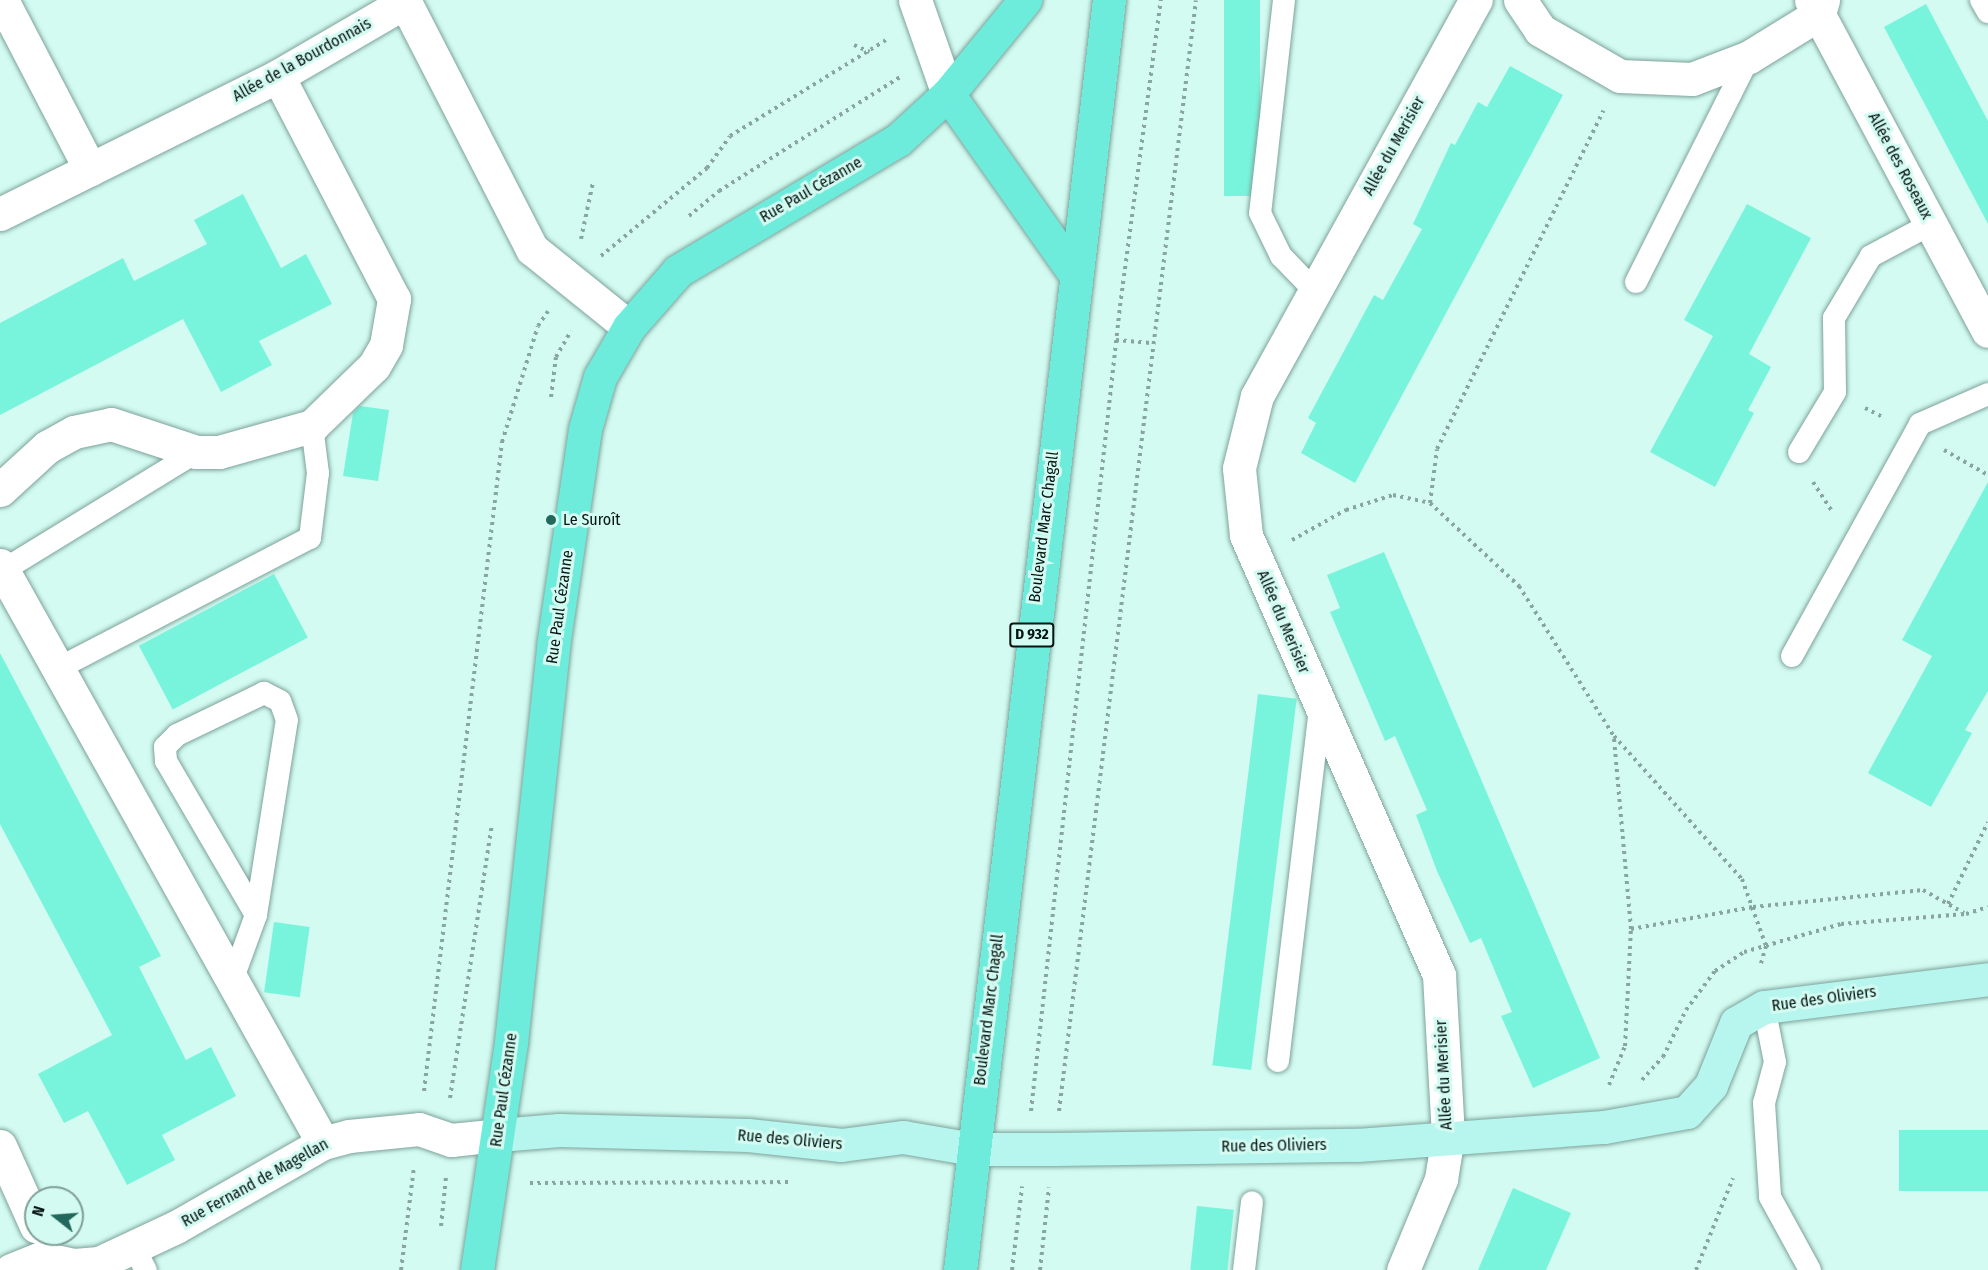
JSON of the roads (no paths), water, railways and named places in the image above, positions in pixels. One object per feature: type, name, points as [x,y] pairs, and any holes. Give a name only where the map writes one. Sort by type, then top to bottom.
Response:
[{"type":"main road","name":"Rue Paul Cézanne","points":[[477,1270],[499,1135],[553,646],[585,429],[600,377],[629,327],[678,271],[898,140],[948,94],[1025,0]]},
{"type":"main road","name":"Boulevard Marc Chagall","points":[[960,1270],[1075,274],[1110,0]]},
{"type":"main road","points":[[948,94],[1075,274]]},
{"type":"street","points":[[2,0],[90,169]]},
{"type":"street","points":[[915,0],[948,94]]},
{"type":"street","name":"Allée du Merisier","points":[[1403,1270],[1441,1179],[1448,1136],[1439,975],[1320,711],[1246,535],[1239,468],[1257,396],[1313,289],[1476,0]]},
{"type":"street","points":[[1520,0],[1540,30],[1620,76],[1692,79],[1749,57],[1818,5]]},
{"type":"street","name":"Allée de la Bourdonnais","points":[[0,214],[278,76],[405,1],[532,249],[629,327]]},
{"type":"street","name":"Allée des Roseaux","points":[[1818,5],[1988,331]]},
{"type":"street","points":[[0,490],[47,447],[74,432],[111,424],[196,452],[219,452],[312,426],[374,366],[386,345],[394,299],[278,76]]},
{"type":"street","points":[[1,568],[323,1143]]},
{"type":"street","name":"Rue des Oliviers","points":[[499,1135],[559,1130],[736,1135],[842,1145],[903,1137],[973,1149],[1040,1149],[1357,1144],[1671,1119],[1687,1112],[1711,1085],[1736,1023],[1764,1007],[1988,980]]},
{"type":"street","name":"Rue Fernand de Magellan","points":[[39,1246],[74,1265],[139,1258],[323,1143],[419,1129],[451,1140],[499,1135]]},
{"type":"street","points":[[0,1146],[24,1199]]},
{"type":"street","points":[[10,1270],[39,1246]]},
{"type":"lane","points":[[1284,0],[1260,213],[1281,256],[1313,289]]},
{"type":"lane","points":[[1982,0],[1988,12]]},
{"type":"lane","points":[[1636,282],[1749,57]]},
{"type":"lane","points":[[1799,452],[1835,392],[1834,318],[1870,256],[1931,224]]},
{"type":"lane","points":[[1792,656],[1920,424],[1988,394]]},
{"type":"lane","points":[[57,669],[310,538],[318,473],[312,426]]},
{"type":"lane","points":[[1,568],[196,452]]},
{"type":"lane","points":[[232,978],[256,915],[287,720],[280,701],[264,693],[198,724],[165,747],[166,761],[256,915]]},
{"type":"lane","points":[[1278,1061],[1320,711]]},
{"type":"lane","points":[[1764,1007],[1775,1062],[1764,1102],[1770,1197],[1810,1270]]},
{"type":"lane","points":[[1244,1270],[1252,1202]]},
{"type":"place","name":"Le Suroît","points":[[551,520]]}]
